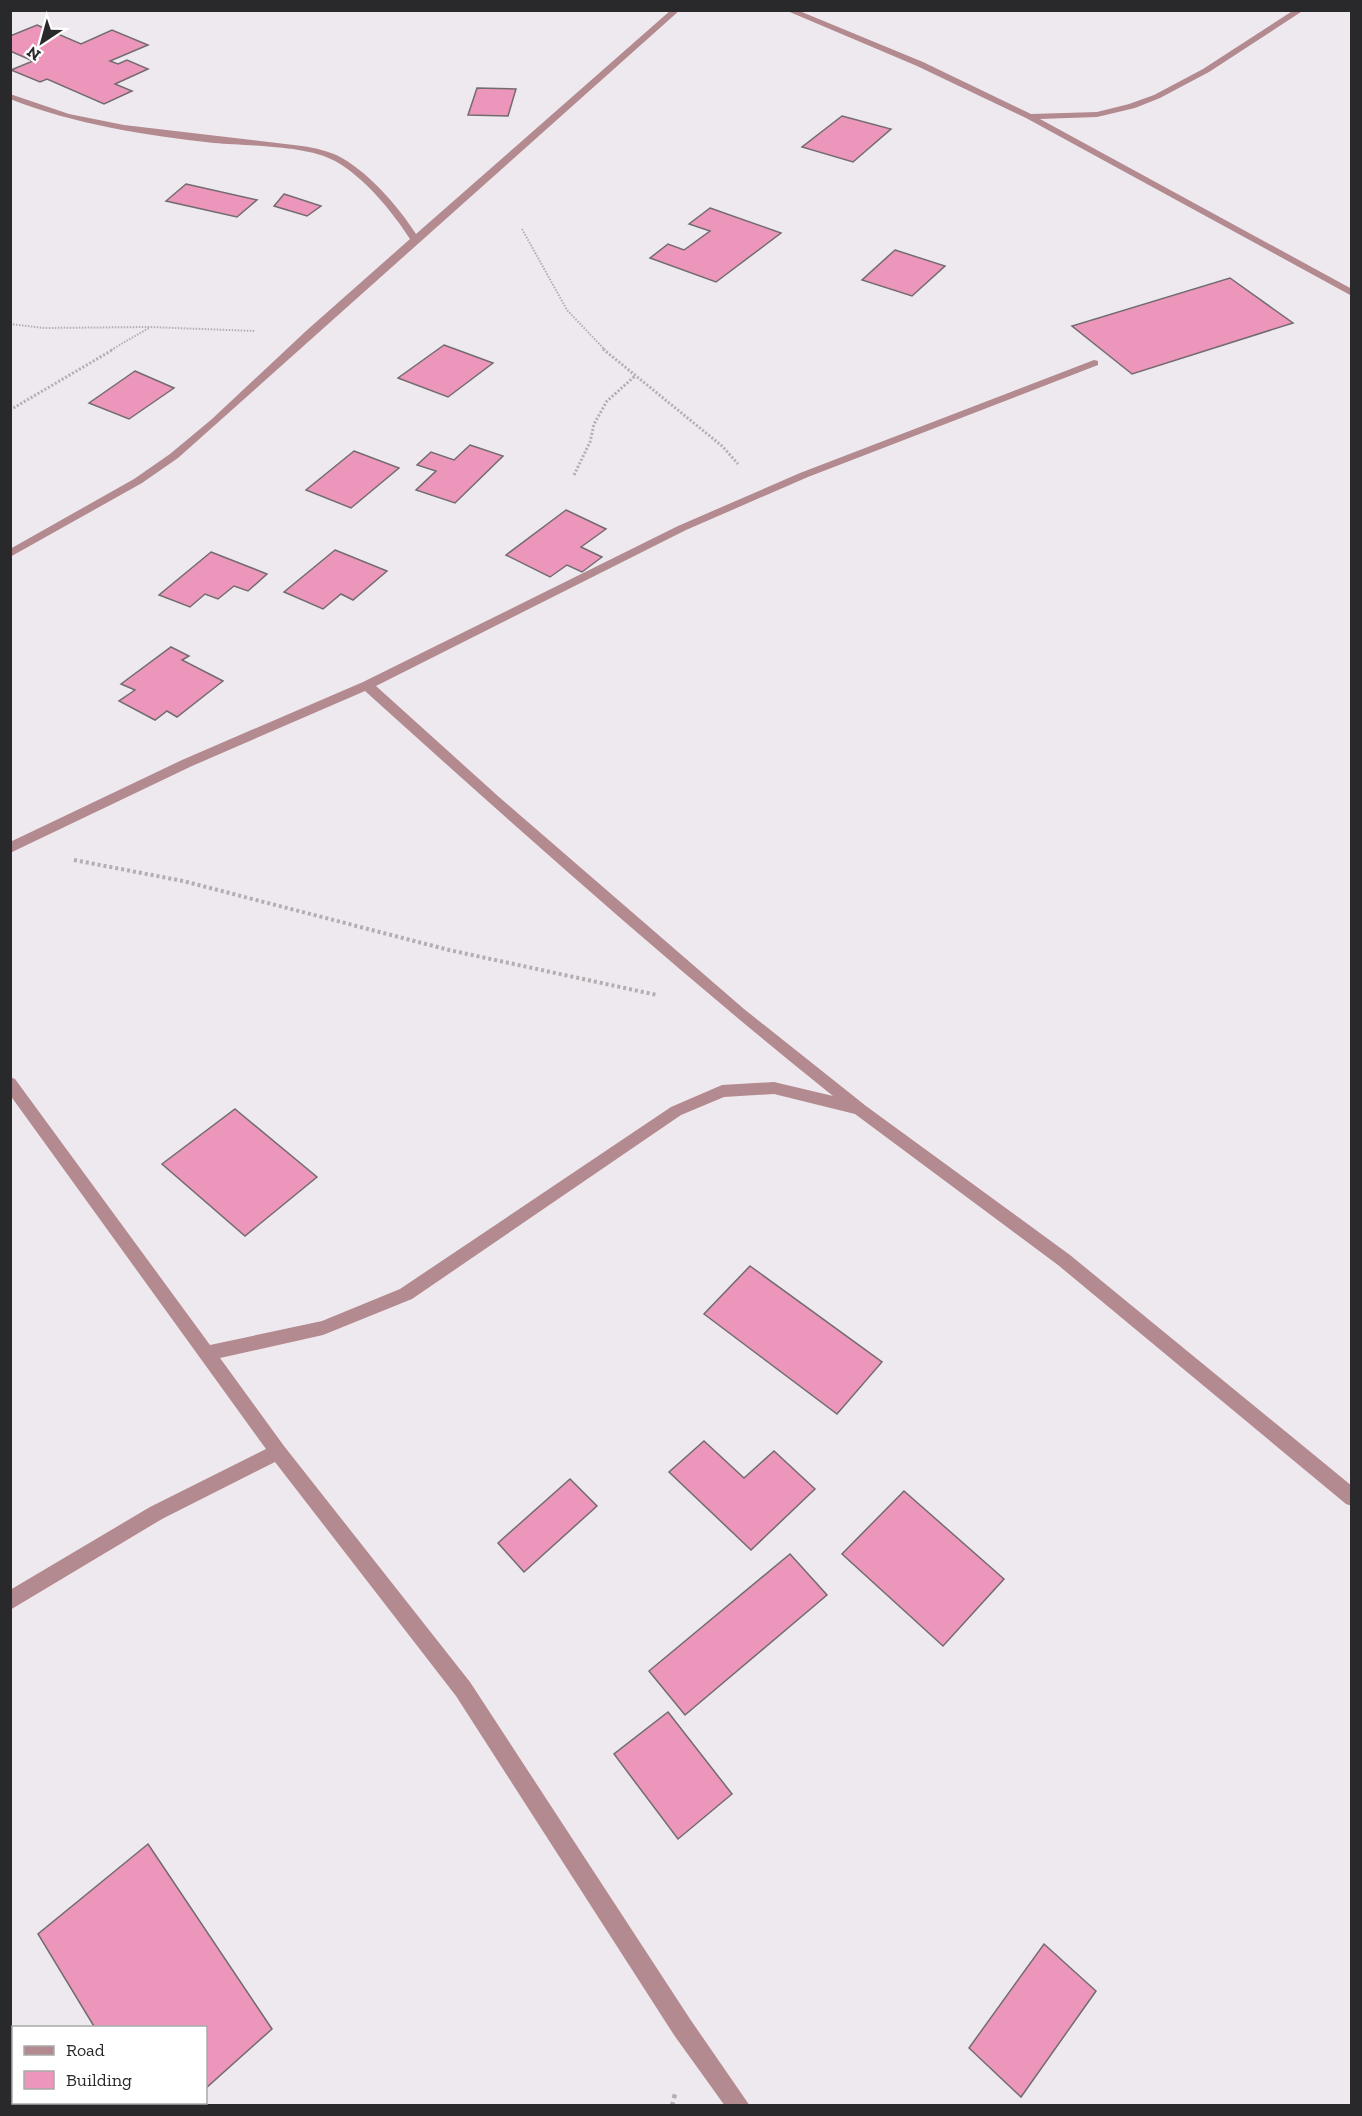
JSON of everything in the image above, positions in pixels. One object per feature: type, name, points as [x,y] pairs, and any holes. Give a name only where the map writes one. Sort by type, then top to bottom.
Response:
[{"type":"street","points":[[10,554],[138,481],[174,456],[216,421],[415,239],[676,10]]},
{"type":"street","points":[[789,10],[920,64],[1029,116],[1352,293]]},
{"type":"street","points":[[1029,116],[1105,114],[1136,105],[1184,83],[1300,10]]},
{"type":"street","points":[[10,96],[36,107],[86,122],[315,150],[339,159],[381,196],[399,214],[415,239]]},
{"type":"street","points":[[11,848],[187,763],[368,685],[682,528],[762,492],[1094,363]]},
{"type":"street","points":[[368,685],[494,800],[739,1013],[861,1110],[1064,1260],[1352,1498]]},
{"type":"street","points":[[10,1083],[278,1452],[463,1689],[682,2027],[739,2106]]},
{"type":"street","points":[[207,1353],[323,1328],[406,1294],[676,1112],[722,1091],[774,1088],[861,1110]]},
{"type":"street","points":[[10,1601],[156,1513],[278,1452]]},
{"type":"path","points":[[522,229],[567,310],[602,348],[722,446],[762,492]]},
{"type":"path","points":[[10,324],[44,328],[150,327],[310,333]]},
{"type":"path","points":[[10,410],[150,327]]},
{"type":"path","points":[[574,476],[590,442],[594,424],[607,401],[635,376]]},
{"type":"path","points":[[11,848],[183,881],[449,950],[658,995]]},
{"type":"building","points":[[37,25],[81,44],[112,30],[148,45],[110,61],[118,64],[127,60],[148,69],[115,84],[132,91],[104,104],[47,79],[40,82],[11,70],[33,61],[10,51],[10,36]]},
{"type":"building","points":[[477,88],[516,89],[508,116],[468,115]]},
{"type":"building","points":[[842,116],[891,129],[853,162],[802,147]]},
{"type":"building","points":[[186,184],[257,200],[237,217],[166,201]]},
{"type":"building","points":[[284,194],[321,206],[307,216],[274,206]]},
{"type":"building","points":[[710,208],[781,233],[716,282],[650,258],[668,244],[684,250],[710,231],[689,224]]},
{"type":"building","points":[[895,250],[945,266],[912,296],[862,280]]},
{"type":"building","points":[[1230,278],[1293,323],[1132,374],[1072,326]]},
{"type":"building","points":[[444,345],[493,363],[448,397],[398,378]]},
{"type":"building","points":[[135,371],[174,388],[129,419],[89,403]]},
{"type":"building","points":[[470,445],[503,456],[455,503],[416,490],[436,471],[417,465],[431,452],[454,460]]},
{"type":"building","points":[[354,451],[399,468],[351,508],[306,490]]},
{"type":"building","points":[[566,510],[606,529],[581,547],[602,557],[582,572],[567,565],[550,577],[506,555]]},
{"type":"building","points":[[335,550],[387,571],[353,600],[341,594],[323,609],[284,592]]},
{"type":"building","points":[[211,552],[267,574],[248,591],[234,586],[218,599],[205,594],[190,607],[159,595]]},
{"type":"building","points":[[171,647],[189,656],[182,660],[223,681],[177,717],[167,711],[155,720],[119,701],[135,690],[121,684]]},
{"type":"building","points":[[235,1109],[317,1177],[245,1236],[162,1164]]},
{"type":"building","points":[[750,1266],[882,1362],[837,1414],[704,1314]]},
{"type":"building","points":[[704,1441],[744,1478],[774,1451],[815,1489],[751,1550],[669,1472]]},
{"type":"building","points":[[570,1479],[597,1506],[524,1572],[498,1543]]},
{"type":"building","points":[[904,1491],[1004,1579],[943,1646],[842,1554]]},
{"type":"building","points":[[790,1554],[827,1595],[685,1715],[649,1671]]},
{"type":"building","points":[[668,1712],[732,1794],[678,1839],[614,1754]]},
{"type":"building","points":[[148,1844],[272,2029],[207,2087],[207,2026],[94,2026],[38,1934]]},
{"type":"building","points":[[1044,1944],[1096,1991],[1021,2097],[969,2048]]},
{"type":"building","points":[[142,2104],[188,2104],[186,2106],[143,2106]]}]
